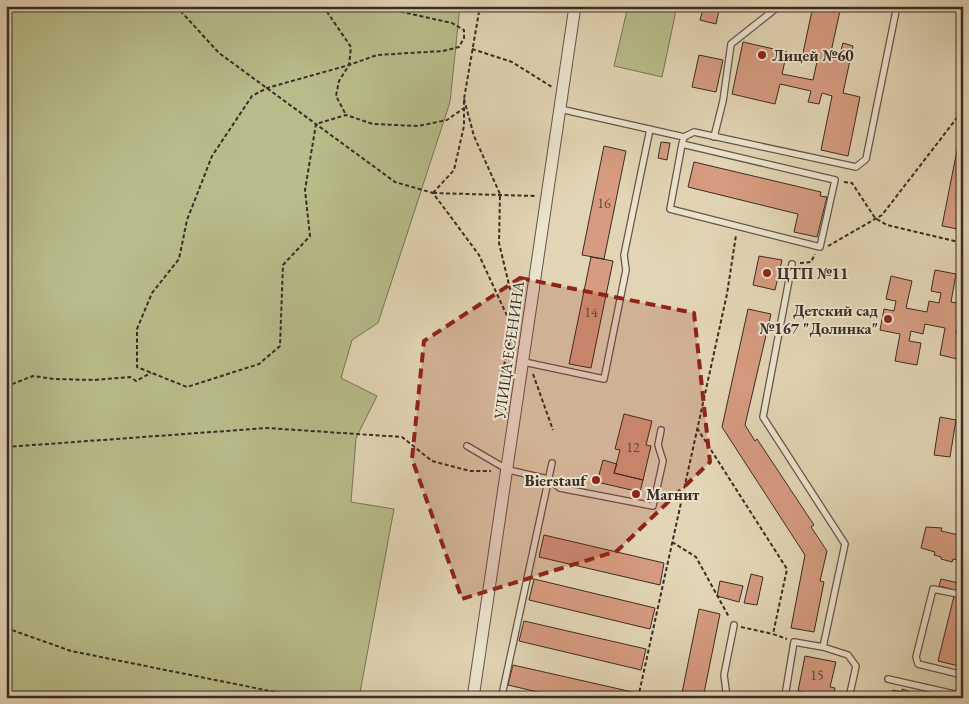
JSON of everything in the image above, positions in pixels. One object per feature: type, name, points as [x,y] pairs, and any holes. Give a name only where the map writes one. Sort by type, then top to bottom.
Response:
[{"type":"street","name":"УЛИЦА ЕСЕНИНА","points":[[473,698],[526,362],[547,196],[575,6]]},
{"type":"lane","points":[[714,137],[723,101],[731,44],[779,6]]},
{"type":"lane","points":[[560,109],[684,137],[694,132],[856,167],[866,159],[897,6]]},
{"type":"lane","points":[[526,362],[604,379],[626,270],[625,252],[650,129]]},
{"type":"lane","points":[[682,144],[835,180],[820,247],[670,209],[682,144],[684,137]]},
{"type":"lane","points":[[792,264],[764,418],[845,544],[823,646]]},
{"type":"lane","points":[[467,446],[508,470],[548,479],[560,488],[652,506],[663,461],[658,445],[661,430]]},
{"type":"lane","points":[[502,695],[552,463]]},
{"type":"lane","points":[[963,595],[933,589],[916,657],[918,664],[963,675]]},
{"type":"lane","points":[[727,698],[724,675],[734,626]]},
{"type":"lane","points":[[785,696],[794,642],[823,646],[848,655],[856,666],[849,698]]},
{"type":"lane","points":[[888,679],[963,696]]},
{"type":"path","points":[[176,6],[219,54],[395,182],[433,193],[547,196]]},
{"type":"path","points":[[323,6],[351,47],[349,66],[339,81],[336,96],[346,115]]},
{"type":"path","points":[[316,124],[304,190],[310,236],[283,265],[280,346],[259,364],[187,387],[138,367],[138,330],[152,293],[179,259],[187,220],[212,156],[252,96],[266,88],[349,66],[377,55],[443,52],[459,47],[464,38],[464,30],[452,23],[375,6]]},
{"type":"path","points":[[433,193],[454,170],[464,126],[464,99],[480,6]]},
{"type":"path","points":[[472,49],[512,62],[562,93]]},
{"type":"path","points":[[464,99],[474,136],[500,194],[499,243],[516,314],[502,374],[504,412]]},
{"type":"path","points":[[316,124],[346,115],[373,124],[418,126],[447,120],[464,108]]},
{"type":"path","points":[[792,264],[811,262],[820,247],[830,246],[882,214],[963,110]]},
{"type":"path","points":[[835,180],[852,183],[875,218],[887,225],[963,243]]},
{"type":"path","points":[[433,193],[479,255],[516,336]]},
{"type":"path","points":[[638,698],[727,294],[737,226]]},
{"type":"path","points":[[526,362],[553,430]]},
{"type":"path","points":[[6,384],[10,385],[33,376],[54,379],[94,380],[130,377],[136,381],[151,373]]},
{"type":"path","points":[[6,447],[267,428],[402,437],[432,461],[470,472],[508,470]]},
{"type":"path","points":[[697,428],[787,569],[773,634]]},
{"type":"path","points":[[672,542],[696,557],[734,626],[773,634],[794,642]]},
{"type":"path","points":[[6,628],[71,652],[285,694],[285,698]]},
{"type":"highlighted area","points":[[520,278],[694,313],[710,462],[617,551],[462,599],[412,459],[424,341]]},
{"type":"green space","points":[[6,6],[460,6],[450,102],[378,323],[352,340],[341,378],[377,396],[356,438],[351,502],[394,509],[359,698],[6,698]]},
{"type":"green space","points":[[628,6],[677,6],[662,77],[614,66]]},
{"type":"building","points":[[704,6],[720,6],[716,24],[700,20]]},
{"type":"building","points":[[813,6],[841,6],[831,52],[840,54],[843,43],[853,46],[843,93],[860,97],[848,156],[821,150],[832,96],[822,93],[819,104],[808,102],[811,91],[780,84],[775,104],[732,94],[743,42],[787,52],[782,74],[813,80],[818,57],[803,53]]},
{"type":"building","points":[[699,55],[723,60],[716,92],[692,87]]},
{"type":"building","points":[[963,120],[963,230],[942,226]]},
{"type":"building","points":[[661,142],[670,143],[667,160],[658,158]]},
{"type":"building","points":[[604,146],[626,151],[604,259],[582,255]]},
{"type":"building","points":[[694,162],[821,192],[820,196],[827,197],[817,237],[794,232],[798,214],[688,187]]},
{"type":"building","name":"ЦТП №11","points":[[759,256],[782,260],[775,290],[753,285]]},
{"type":"building","points":[[591,257],[613,261],[591,368],[569,364]]},
{"type":"building","points":[[935,270],[956,274],[951,302],[963,304],[963,326],[958,325],[956,334],[963,335],[962,360],[940,355],[945,328],[925,324],[923,334],[911,331],[909,341],[921,343],[917,365],[895,361],[900,334],[880,330],[884,309],[894,311],[896,301],[886,299],[891,276],[912,281],[906,308],[927,312],[929,301],[939,303],[941,293],[931,291]]},
{"type":"building","points":[[748,309],[771,314],[745,425],[755,441],[757,439],[814,525],[811,527],[827,551],[820,581],[824,582],[814,632],[791,628],[805,555],[722,427]]},
{"type":"building","points":[[624,414],[652,421],[646,445],[651,446],[643,480],[614,473],[620,450],[615,449]]},
{"type":"building","points":[[940,417],[956,420],[950,457],[934,455]]},
{"type":"building","points":[[603,460],[617,464],[614,473],[643,480],[640,492],[597,482]]},
{"type":"building","points":[[926,527],[942,528],[941,531],[963,536],[961,561],[953,559],[952,562],[941,559],[941,557],[934,555],[935,552],[921,548]]},
{"type":"building","points":[[544,535],[664,563],[660,585],[539,557]]},
{"type":"building","points":[[751,574],[763,577],[757,605],[744,603]]},
{"type":"building","points":[[534,579],[655,608],[650,629],[529,600]]},
{"type":"building","points":[[941,579],[963,584],[963,592],[939,586]]},
{"type":"building","points":[[720,581],[743,586],[739,602],[717,596]]},
{"type":"building","points":[[954,596],[963,598],[963,667],[938,661]]},
{"type":"building","points":[[699,609],[720,614],[703,698],[681,698]]},
{"type":"building","points":[[524,621],[646,649],[641,670],[519,641]]},
{"type":"building","points":[[805,656],[836,662],[830,687],[835,688],[833,698],[802,698],[803,692],[798,691]]},
{"type":"building","points":[[513,665],[637,693],[635,698],[563,698],[508,685]]},
{"type":"building","points":[[902,689],[909,691],[908,693],[927,698],[891,698],[893,690],[902,692]]},
{"type":"place","name":"Лицей №60","points":[[762,55]]},
{"type":"place","name":"ЦТП №11","points":[[767,273]]},
{"type":"place","name":"Детский сад №167 \"Долинка\"","points":[[888,319]]},
{"type":"place","name":"Bierstauf","points":[[596,480]]},
{"type":"place","name":"Магнит","points":[[636,494]]}]
